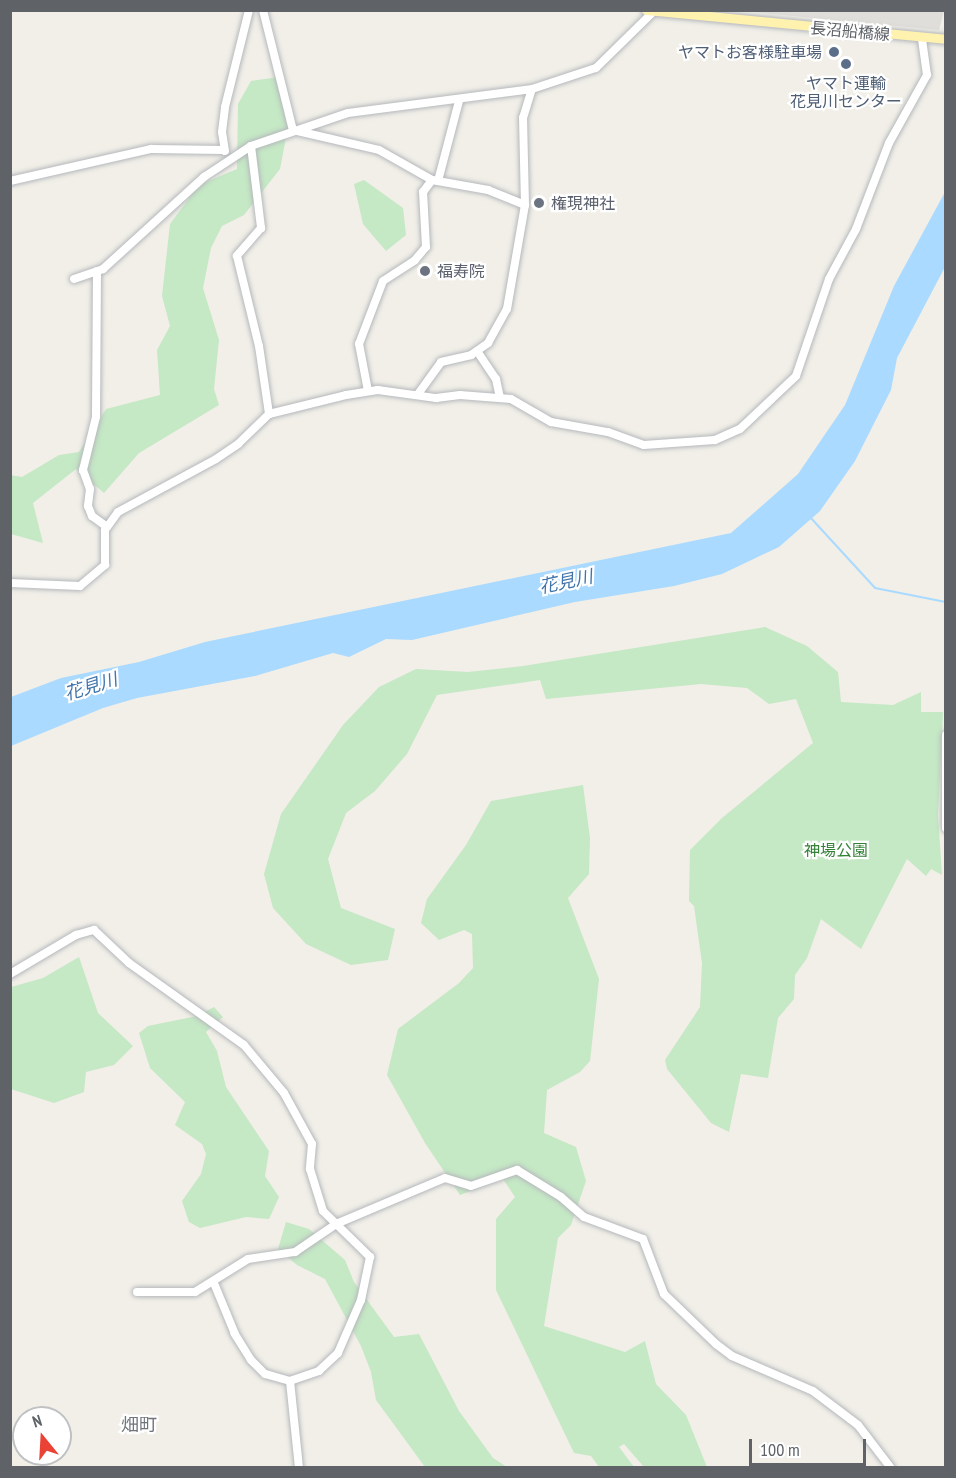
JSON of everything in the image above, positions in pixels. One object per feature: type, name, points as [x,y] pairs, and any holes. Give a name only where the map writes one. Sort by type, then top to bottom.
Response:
[{"type":"main road","name":"長沼船橋線","points":[[646,10],[945,39]]},
{"type":"street","points":[[223,150],[225,107],[249,10]]},
{"type":"street","points":[[263,10],[293,130]]},
{"type":"street","points":[[75,279],[97,271],[235,153],[293,130],[348,113],[459,101],[532,89],[596,68],[655,11]]},
{"type":"street","points":[[10,583],[80,585],[105,565],[106,526],[118,512],[238,444],[268,414],[368,391],[418,394],[436,398],[460,395],[500,398],[520,402],[551,422],[608,432],[644,445],[715,440],[740,429],[796,376],[828,279],[856,229],[889,143],[927,75],[922,38]]},
{"type":"street","points":[[418,394],[441,362],[477,351],[488,343],[507,309],[525,205],[523,118],[532,89]]},
{"type":"street","points":[[368,391],[359,344],[383,281],[416,260],[426,247],[423,192],[435,180],[459,101]]},
{"type":"street","points":[[293,130],[379,150],[435,180],[488,190],[525,205]]},
{"type":"street","points":[[251,146],[261,228],[237,256],[259,346],[268,414]]},
{"type":"street","points":[[10,181],[151,149],[223,150],[235,153]]},
{"type":"street","points":[[97,271],[96,417],[83,470],[90,489],[88,506],[92,516],[106,526]]},
{"type":"street","points":[[477,351],[496,379],[500,398]]},
{"type":"street","points":[[945,735],[945,828]]},
{"type":"street","points":[[10,974],[76,935],[94,930],[129,963],[235,1038],[284,1093],[307,1131],[312,1144],[310,1169],[314,1191],[322,1211],[370,1257],[368,1278],[338,1353],[319,1371],[290,1381],[258,1369],[235,1334],[214,1282]]},
{"type":"street","points":[[137,1292],[175,1295],[195,1292],[214,1282],[248,1258],[295,1252],[336,1224],[445,1179],[471,1186],[517,1170],[561,1197],[584,1217],[643,1239],[664,1294],[716,1344],[732,1356],[813,1391],[858,1425],[891,1467]]},
{"type":"street","points":[[290,1381],[299,1467]]},
{"type":"shaded area","points":[[742,11],[944,11],[939,30]]},
{"type":"green space","points":[[279,77],[288,127],[280,169],[244,215],[222,226],[211,248],[203,288],[219,340],[214,389],[219,405],[139,453],[104,493],[76,469],[33,503],[43,543],[11,534],[10,475],[22,477],[59,455],[79,452],[106,409],[160,395],[157,350],[170,326],[162,296],[170,224],[199,185],[237,169],[238,104],[251,81]]},
{"type":"green space","points":[[364,180],[403,208],[406,235],[386,251],[363,224],[354,184]]},
{"type":"green space","name":"神場公園","points":[[765,627],[807,646],[838,672],[841,702],[893,705],[921,692],[921,712],[943,712],[938,815],[942,875],[931,869],[926,876],[907,859],[861,949],[821,919],[807,958],[795,975],[794,999],[778,1018],[768,1078],[741,1074],[729,1132],[711,1123],[667,1069],[665,1060],[700,1007],[702,963],[694,906],[689,901],[690,850],[722,818],[813,743],[796,699],[769,704],[747,688],[701,684],[546,699],[540,680],[437,695],[407,754],[375,791],[346,813],[328,859],[341,908],[395,929],[388,960],[351,965],[306,944],[273,908],[264,874],[281,814],[343,725],[379,687],[416,669],[468,672],[523,666]]},
{"type":"green space","points":[[583,785],[590,838],[589,874],[568,898],[599,979],[590,1061],[580,1072],[547,1090],[544,1133],[576,1147],[586,1181],[571,1225],[558,1238],[544,1326],[625,1352],[645,1341],[656,1384],[686,1415],[707,1467],[644,1467],[624,1444],[619,1447],[634,1467],[599,1467],[591,1456],[574,1453],[496,1290],[496,1219],[515,1197],[503,1179],[460,1195],[425,1143],[387,1075],[398,1029],[459,983],[473,968],[472,934],[464,930],[439,940],[421,923],[427,899],[466,845],[491,801]]},
{"type":"green space","points":[[79,957],[98,1013],[133,1046],[114,1065],[86,1072],[84,1092],[54,1103],[11,1089],[11,987],[43,978]]},
{"type":"green space","points":[[214,1007],[223,1017],[206,1032],[217,1051],[226,1087],[269,1151],[265,1176],[279,1197],[269,1219],[246,1217],[200,1228],[189,1222],[182,1201],[201,1174],[206,1154],[202,1144],[175,1125],[185,1102],[150,1068],[139,1033],[148,1026],[197,1016]]},
{"type":"green space","points":[[286,1222],[309,1229],[345,1260],[354,1282],[394,1337],[419,1334],[459,1411],[493,1458],[507,1467],[425,1467],[376,1400],[371,1372],[361,1346],[325,1279],[297,1265],[278,1249]]},
{"type":"water","name":"花見川","points":[[945,192],[945,267],[897,358],[891,390],[855,461],[820,511],[779,547],[722,574],[674,586],[575,602],[412,640],[386,639],[349,657],[333,653],[255,676],[137,698],[103,708],[11,746],[11,697],[61,678],[139,662],[205,642],[731,533],[798,474],[845,405],[894,286]]},
{"type":"waterway","points":[[810,517],[875,588],[946,602]]},
{"type":"place","name":"ヤマトお客様駐車場","points":[[834,52]]},
{"type":"place","name":"ヤマト運輸 花見川センター","points":[[846,64]]},
{"type":"place","name":"権現神社","points":[[539,203]]},
{"type":"place","name":"福寿院","points":[[425,271]]},
{"type":"district","name":"畑町","points":[[139,1425]]}]
